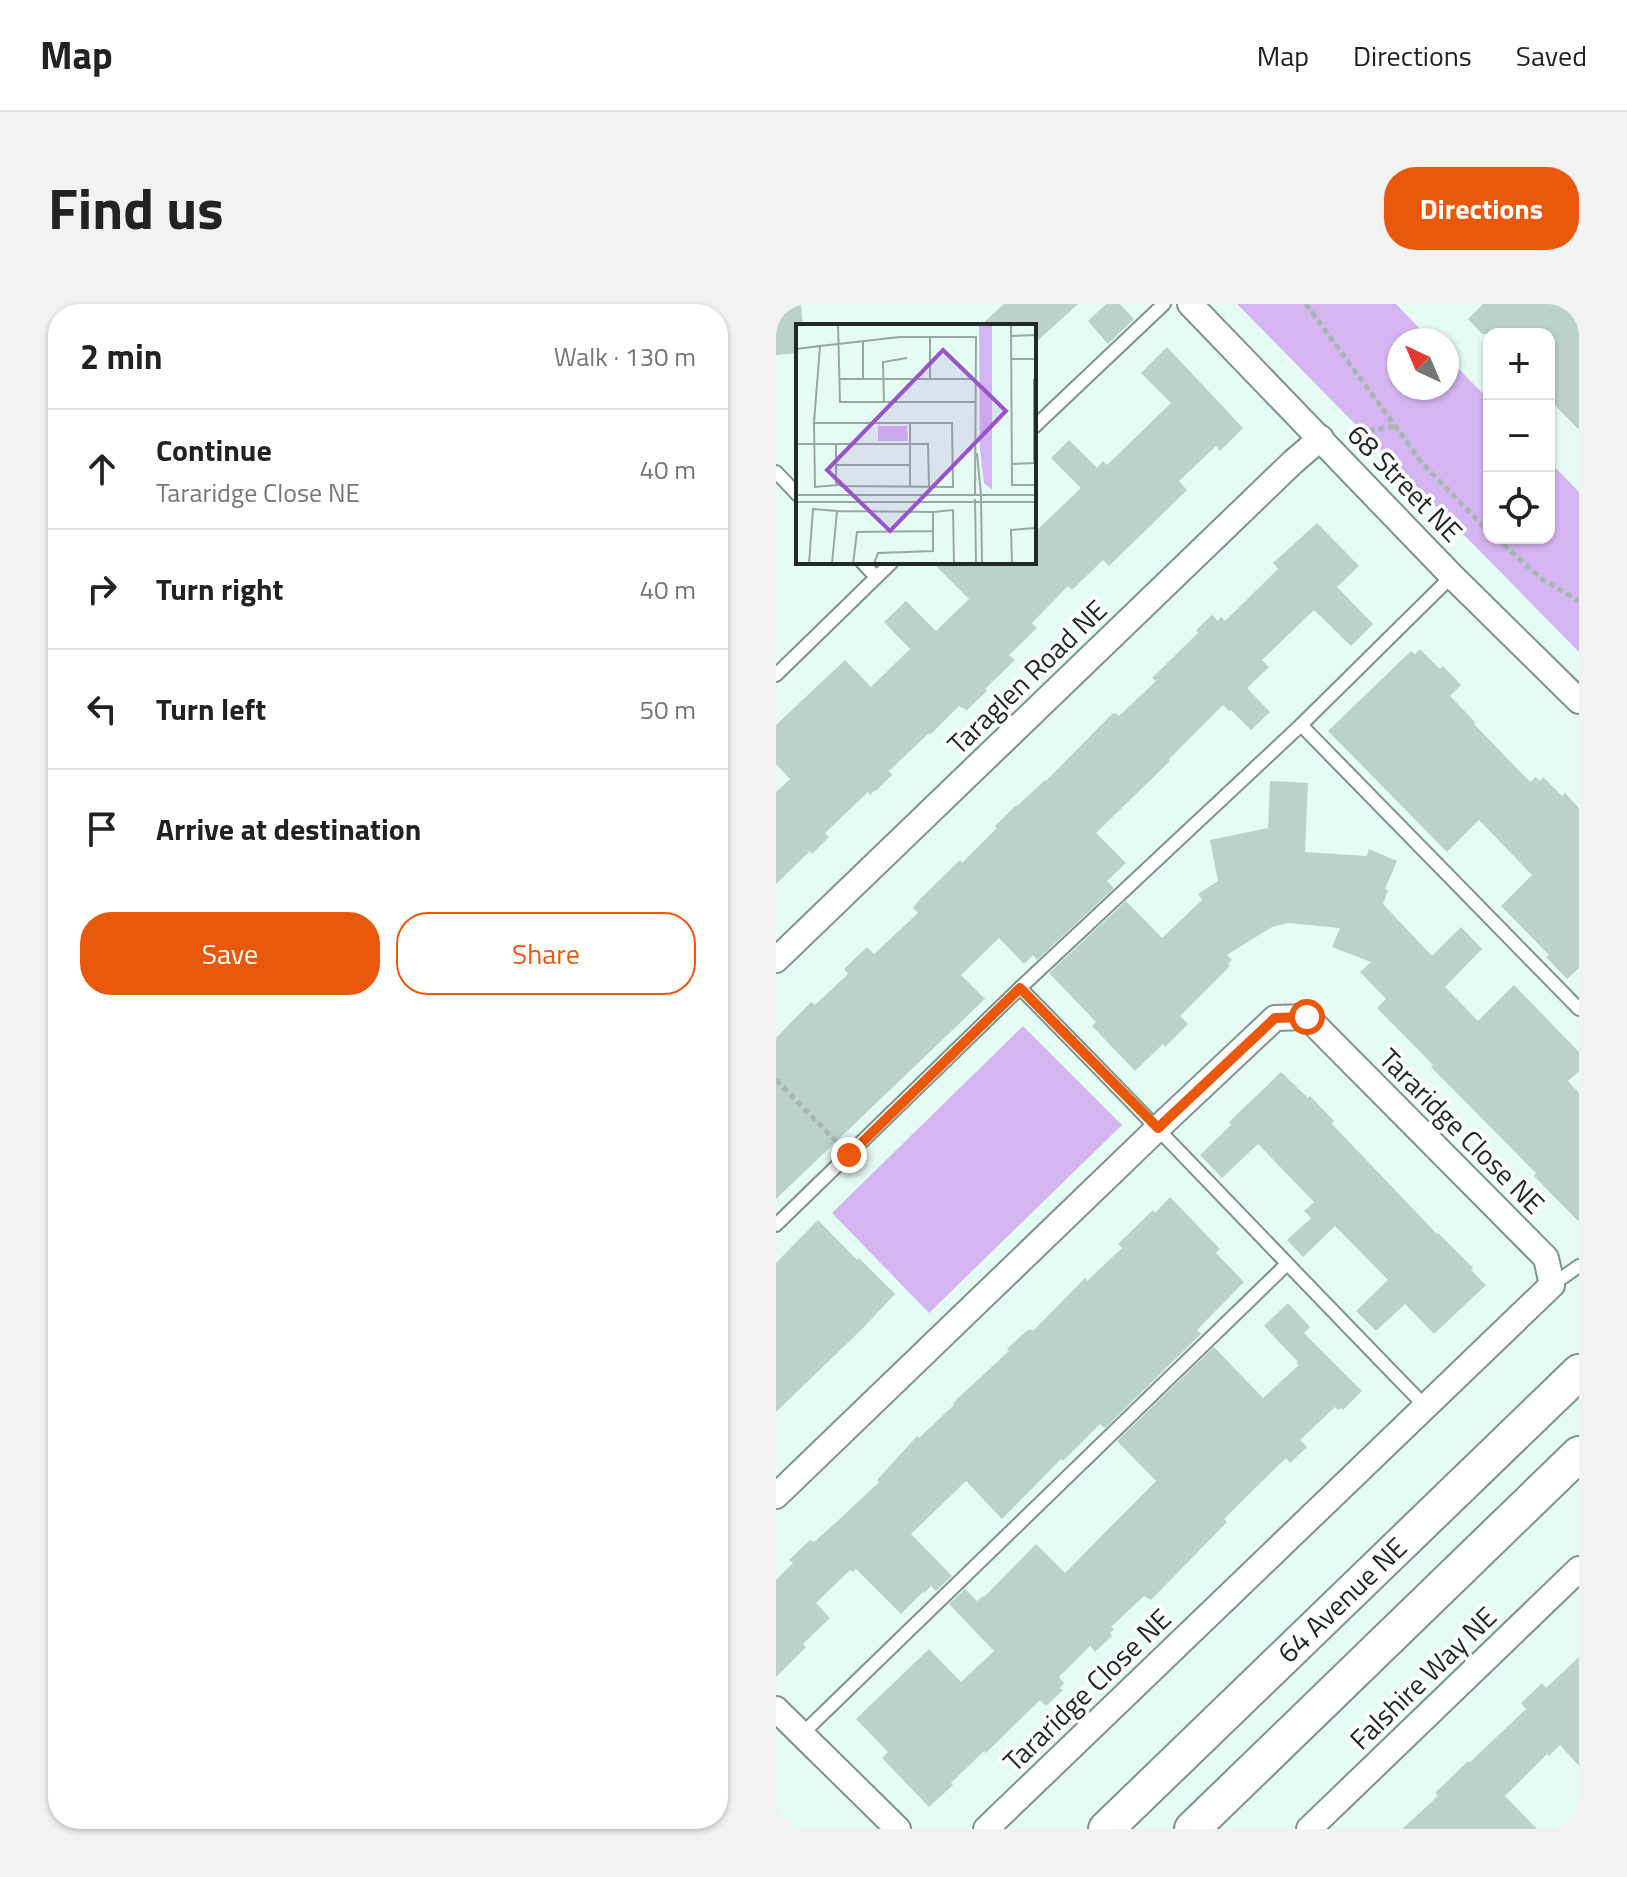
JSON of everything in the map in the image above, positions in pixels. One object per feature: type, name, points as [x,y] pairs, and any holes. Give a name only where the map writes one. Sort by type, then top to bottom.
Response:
[{"type":"main road","name":"64 Avenue NE","points":[[1106,1829],[1579,1372]]},
{"type":"main road","points":[[1192,1829],[1579,1454]]},
{"type":"street","name":"68 Street NE","points":[[1190,304],[1452,576],[1579,701]]},
{"type":"street","name":"Taraglen Road NE","points":[[776,960],[1321,438]]},
{"type":"street","name":"Tararidge Close NE","points":[[776,1496],[1275,1018],[1307,1017],[1546,1258],[1552,1285],[986,1829]]},
{"type":"street","name":"Falshire Way NE","points":[[1309,1829],[1579,1569]]},
{"type":"street","points":[[776,1709],[898,1829]]},
{"type":"lane","points":[[1036,425],[1164,304]]},
{"type":"lane","points":[[776,472],[796,493]]},
{"type":"lane","points":[[864,564],[876,577]]},
{"type":"lane","points":[[776,675],[890,564]]},
{"type":"lane","points":[[776,1225],[1020,988],[1301,725],[1452,576]]},
{"type":"lane","points":[[1301,725],[1579,1009]]},
{"type":"lane","points":[[1020,988],[1426,1407]]},
{"type":"lane","points":[[802,1734],[1287,1264]]},
{"type":"lane","points":[[1552,1285],[1579,1266]]},
{"type":"path","points":[[1306,304],[1422,463],[1483,526]]},
{"type":"path","points":[[1321,438],[1396,426]]},
{"type":"path","points":[[1503,544],[1542,579],[1579,601]]},
{"type":"path","points":[[776,1080],[849,1155]]},
{"type":"shaded area","points":[[1237,304],[1396,304],[1419,328],[1387,328],[1387,400],[1459,400],[1459,369],[1483,394],[1483,544],[1555,544],[1555,467],[1579,492],[1579,652]]},
{"type":"shaded area","points":[[1023,1026],[1122,1125],[929,1313],[832,1213]]},
{"type":"building","points":[[776,304],[801,304],[803,324],[796,324],[796,353],[776,355]]},
{"type":"building","points":[[1004,304],[1078,304],[1036,342],[1036,324],[982,324]]},
{"type":"building","points":[[1106,304],[1120,304],[1134,319],[1108,344],[1088,321]]},
{"type":"building","points":[[1483,304],[1562,304],[1579,322],[1579,430],[1555,405],[1555,328],[1483,328],[1482,334],[1468,319]]},
{"type":"building","points":[[1167,347],[1243,428],[1220,451],[1216,446],[1179,481],[1187,490],[1109,566],[1103,560],[1072,590],[1068,586],[1032,623],[1037,628],[1009,655],[1015,660],[985,689],[987,691],[967,710],[959,706],[929,733],[889,771],[892,775],[876,791],[870,795],[868,792],[825,833],[829,837],[812,854],[810,851],[776,884],[776,792],[790,779],[776,764],[776,725],[845,660],[871,687],[910,649],[884,622],[906,601],[936,631],[969,599],[934,564],[1036,564],[1036,531],[1081,488],[1051,458],[1069,440],[1097,468],[1103,461],[1107,465],[1171,403],[1141,373]]},
{"type":"building","points":[[1317,523],[1359,566],[1337,587],[1373,624],[1351,646],[1314,610],[1262,660],[1269,667],[1247,688],[1270,712],[1251,730],[1223,705],[1096,833],[1126,863],[1107,881],[1114,888],[1037,960],[1033,955],[1024,964],[999,938],[961,975],[985,999],[776,1199],[776,1038],[811,1002],[815,1005],[848,974],[844,969],[867,947],[874,954],[918,913],[913,908],[919,900],[960,860],[962,863],[1016,805],[1046,781],[1112,714],[1119,716],[1156,681],[1152,678],[1212,615],[1218,621],[1221,617],[1225,621],[1278,569],[1273,563]]},
{"type":"building","points":[[1420,649],[1440,669],[1443,666],[1461,685],[1450,696],[1530,782],[1536,777],[1540,781],[1543,777],[1579,808],[1579,968],[1567,979],[1546,957],[1549,955],[1501,906],[1532,875],[1479,820],[1447,852],[1328,731],[1411,651],[1415,654]]},
{"type":"building","points":[[1270,781],[1308,783],[1305,852],[1367,856],[1369,849],[1397,861],[1385,889],[1388,890],[1383,904],[1432,956],[1461,927],[1482,949],[1445,987],[1478,1021],[1514,985],[1579,1052],[1579,1071],[1568,1081],[1579,1093],[1579,1222],[1377,1008],[1386,999],[1360,972],[1371,962],[1332,947],[1340,928],[1288,923],[1272,927],[1227,955],[1232,960],[1228,964],[1230,966],[1180,1016],[1188,1024],[1135,1071],[1092,1026],[1096,1022],[1049,973],[1126,901],[1162,938],[1202,900],[1198,894],[1218,881],[1210,840],[1268,828]]},
{"type":"building","points":[[1281,1072],[1308,1098],[1310,1096],[1334,1121],[1332,1124],[1486,1285],[1434,1334],[1405,1304],[1376,1331],[1356,1311],[1388,1280],[1335,1226],[1303,1257],[1287,1240],[1311,1218],[1304,1211],[1314,1202],[1258,1144],[1222,1178],[1200,1155]]},
{"type":"building","points":[[1170,1197],[1220,1249],[1216,1253],[1244,1282],[1197,1330],[1201,1334],[1105,1428],[1100,1424],[1063,1461],[1061,1459],[1002,1519],[966,1481],[911,1534],[952,1576],[936,1591],[931,1586],[901,1614],[856,1569],[853,1572],[850,1570],[816,1603],[830,1618],[776,1677],[776,1580],[793,1563],[789,1560],[810,1540],[814,1542],[879,1482],[877,1480],[917,1436],[919,1438],[954,1405],[1025,1332],[1033,1331],[1085,1278],[1087,1281],[1122,1248],[1118,1244]]},
{"type":"building","points":[[818,1220],[895,1294],[776,1412],[776,1263]]},
{"type":"building","points":[[1288,1303],[1310,1327],[1304,1333],[1362,1391],[1343,1410],[1335,1407],[1300,1440],[1307,1447],[1290,1463],[1286,1458],[1247,1496],[1224,1519],[1227,1522],[1151,1600],[1144,1596],[1111,1627],[1114,1629],[1110,1633],[1112,1636],[1095,1652],[1090,1646],[1059,1677],[1064,1683],[1060,1688],[1063,1690],[1046,1706],[1040,1700],[929,1807],[882,1758],[888,1752],[856,1719],[929,1649],[961,1682],[994,1651],[949,1604],[965,1589],[977,1601],[984,1597],[1036,1544],[1065,1573],[1156,1481],[1117,1441],[1214,1347],[1263,1398],[1299,1365],[1264,1326]]},
{"type":"building","points":[[1579,1657],[1579,1766],[1560,1745],[1505,1796],[1537,1829],[1402,1829],[1438,1796],[1435,1793],[1468,1761],[1526,1709],[1521,1703],[1542,1683],[1546,1688]]},
{"type":"route","points":[[849,1155],[1020,988],[1158,1128],[1275,1018],[1307,1017]]}]
